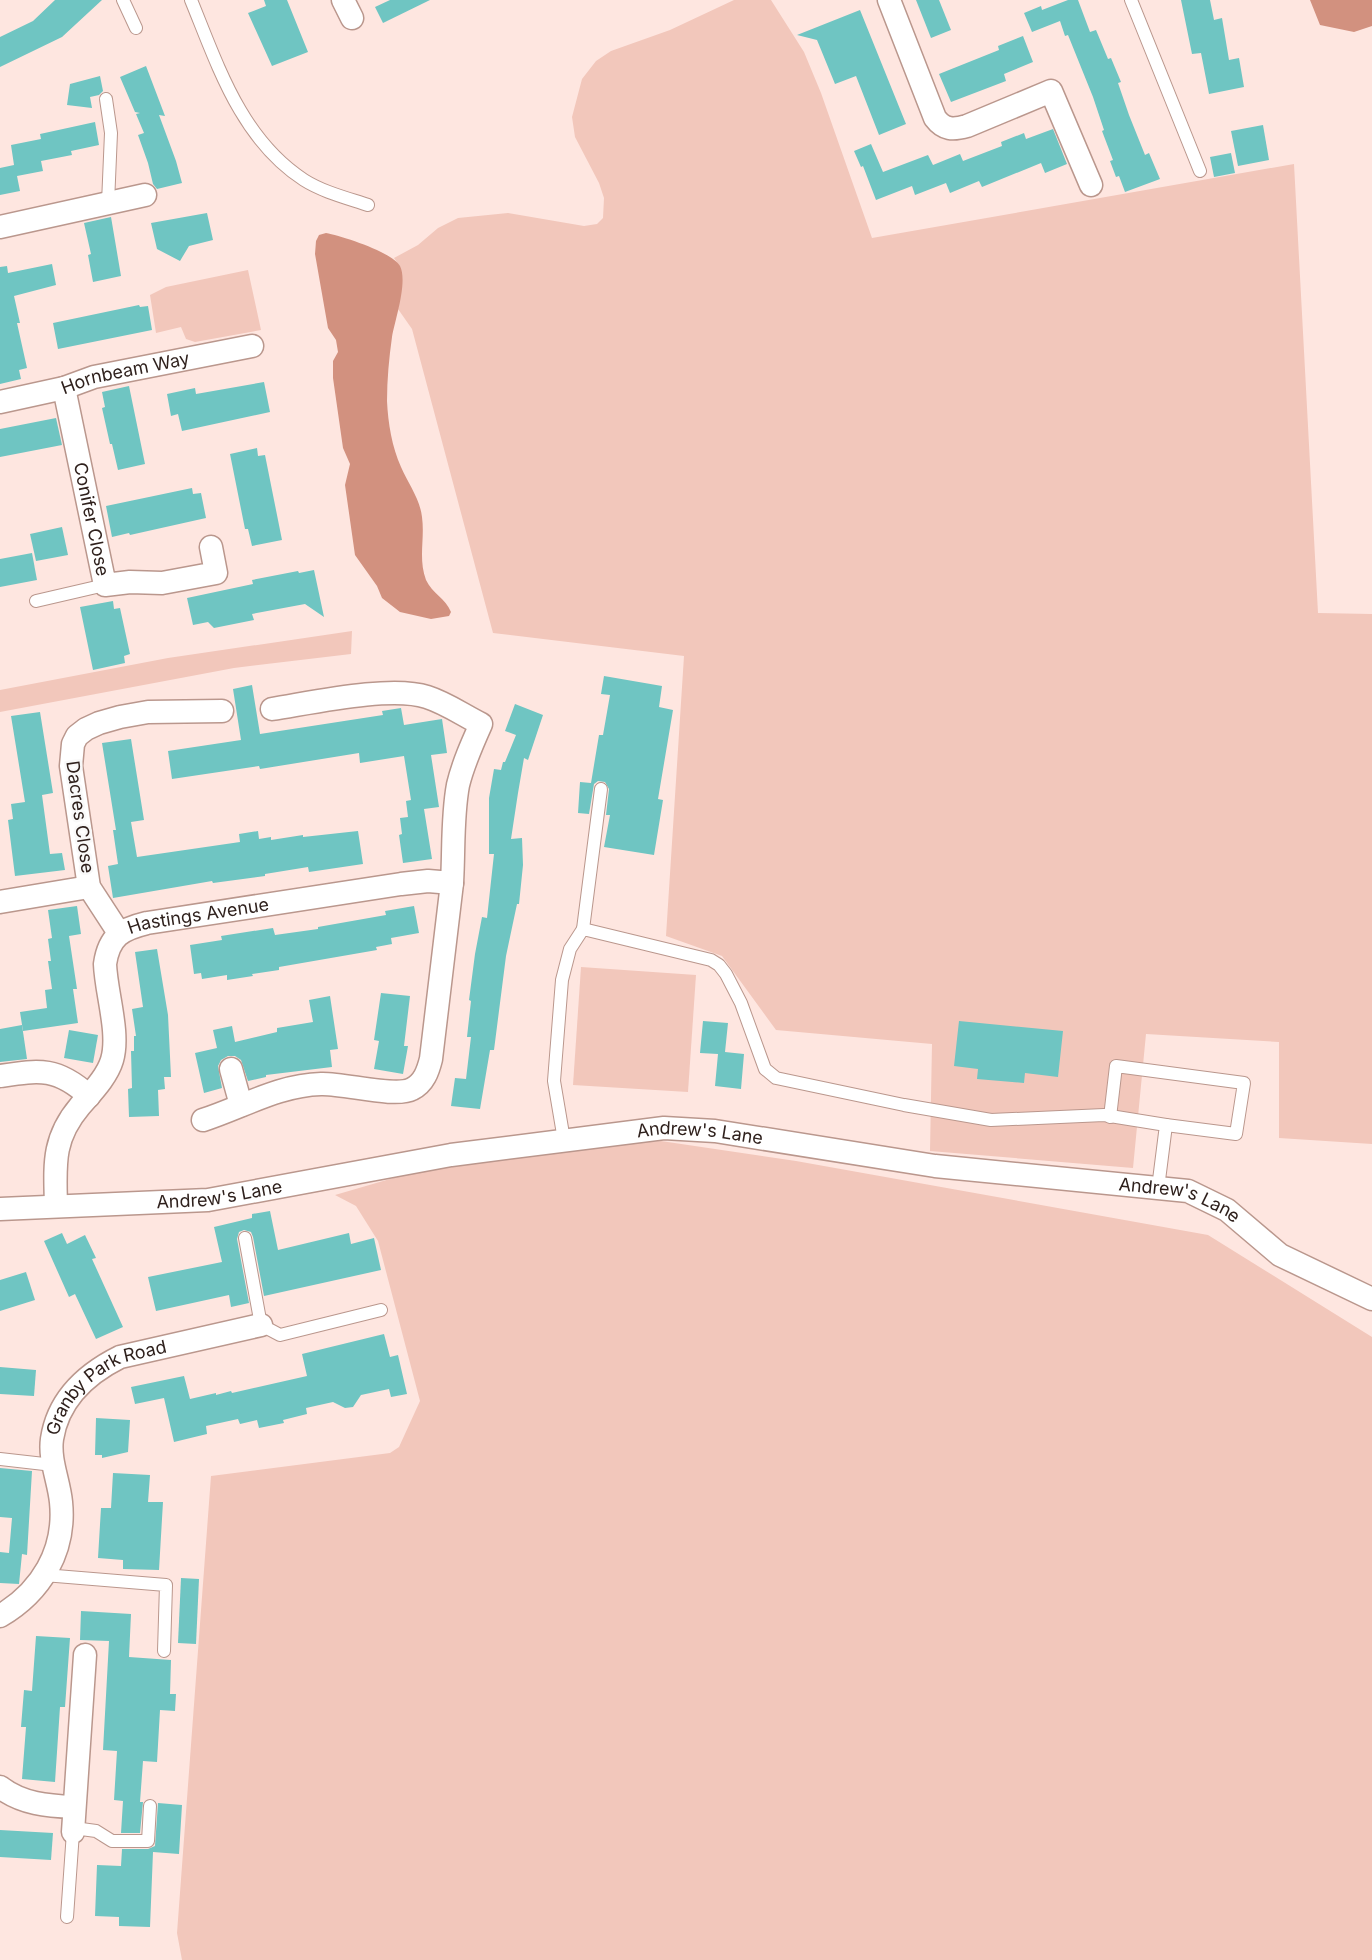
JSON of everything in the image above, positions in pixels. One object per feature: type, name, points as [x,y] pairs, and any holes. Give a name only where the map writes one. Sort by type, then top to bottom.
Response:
[{"type":"street","points":[[889,0],[935,118],[940,124],[957,129],[1051,91],[1090,185]]},
{"type":"street","points":[[0,227],[145,195]]},
{"type":"street","name":"Hornbeam Way","points":[[0,402],[64,388],[94,377],[252,346]]},
{"type":"street","name":"Conifer Close","points":[[64,388],[105,585],[130,582],[162,583],[216,573],[211,547]]},
{"type":"street","points":[[203,1120],[272,1093],[299,1086],[342,1084],[404,1092],[421,1082],[428,1072],[433,1051],[452,883],[455,809],[464,762],[481,724],[426,696],[406,693],[337,699],[272,709]]},
{"type":"street","name":"Dacres Close","points":[[119,933],[90,887],[71,766],[71,754],[77,736],[99,723],[148,712],[222,711]]},
{"type":"street","name":"Hastings Avenue","points":[[56,1206],[55,1167],[61,1134],[76,1110],[106,1073],[112,1060],[114,1034],[105,964],[107,954],[119,933],[147,923],[378,888],[428,881],[452,883]]},
{"type":"street","points":[[0,902],[90,887]]},
{"type":"street","points":[[231,1069],[241,1105]]},
{"type":"street","points":[[0,1076],[34,1071],[52,1074],[72,1081],[89,1096]]},
{"type":"street","name":"Andrew's Lane","points":[[0,1209],[208,1200],[451,1155],[664,1128],[715,1131],[935,1166],[1188,1191],[1227,1210],[1280,1255],[1372,1299]]},
{"type":"street","name":"Granby Park Road","points":[[0,1617],[17,1606],[34,1590],[57,1552],[61,1526],[61,1502],[53,1465],[52,1440],[58,1415],[71,1393],[104,1365],[120,1357],[261,1325]]},
{"type":"street","points":[[0,1787],[28,1802],[47,1806],[74,1822],[85,1655]]},
{"type":"lane","points":[[123,0],[136,28]]},
{"type":"lane","points":[[191,0],[226,88],[262,144],[280,162],[305,181],[328,192],[368,205]]},
{"type":"lane","points":[[1131,0],[1200,171]]},
{"type":"lane","points":[[106,99],[111,133],[108,203]]},
{"type":"lane","points":[[36,601],[105,585]]},
{"type":"lane","points":[[564,1140],[554,1082],[562,980],[570,948],[583,929],[601,789]]},
{"type":"lane","points":[[583,929],[711,960],[719,965],[741,1003],[765,1069],[776,1078],[904,1105],[990,1120],[1104,1115],[1110,1117],[1236,1134],[1244,1083],[1116,1066],[1110,1117]]},
{"type":"lane","points":[[1158,1188],[1166,1125]]},
{"type":"lane","points":[[245,1238],[261,1325],[280,1335],[381,1310]]},
{"type":"lane","points":[[0,1459],[53,1465]]},
{"type":"lane","points":[[44,1575],[166,1585],[164,1651]]},
{"type":"lane","points":[[67,1917],[74,1822],[112,1841],[148,1841],[150,1806]]},
{"type":"shaded area","points":[[734,0],[771,0],[804,52],[821,93],[872,238],[1294,164],[1318,613],[1372,614],[1372,1144],[1279,1138],[1279,1042],[1146,1034],[1133,1168],[930,1151],[932,1044],[776,1030],[722,956],[666,936],[684,656],[493,633],[412,329],[398,309],[402,277],[394,258],[418,245],[438,228],[458,218],[508,213],[584,226],[597,224],[603,218],[604,198],[599,183],[575,137],[572,117],[582,79],[596,61],[611,51],[670,30]]},
{"type":"shaded area","points":[[1310,0],[1372,0],[1372,26],[1354,32],[1320,25]]},
{"type":"shaded area","points":[[326,233],[377,250],[400,266],[402,291],[392,337],[388,377],[389,426],[398,459],[421,510],[422,564],[426,580],[449,607],[451,612],[449,616],[431,619],[400,612],[382,598],[377,586],[355,555],[345,485],[350,464],[343,448],[333,378],[333,361],[338,352],[336,340],[328,328],[315,254],[319,235]]},
{"type":"shaded area","points":[[248,270],[261,330],[195,342],[186,339],[181,327],[156,333],[150,295],[166,287]]},
{"type":"shaded area","points":[[352,631],[351,654],[234,668],[0,712],[0,690],[168,658]]},
{"type":"shaded area","points":[[581,967],[696,975],[688,1092],[573,1085]]},
{"type":"shaded area","points":[[661,1141],[796,1161],[1208,1235],[1372,1337],[1372,1960],[182,1960],[177,1933],[211,1476],[390,1453],[399,1447],[420,1401],[378,1241],[356,1206],[335,1195],[414,1172],[613,1143]]},
{"type":"building","points":[[55,0],[102,0],[62,37],[0,67],[0,37],[33,21]]},
{"type":"building","points":[[264,0],[287,0],[308,52],[272,66],[248,13],[266,6]]},
{"type":"building","points":[[390,0],[430,0],[383,23],[375,7]]},
{"type":"building","points":[[916,0],[939,0],[951,30],[931,38]]},
{"type":"building","points":[[1068,0],[1078,0],[1090,32],[1096,30],[1108,59],[1111,58],[1121,82],[1118,83],[1129,115],[1145,155],[1149,153],[1160,179],[1125,192],[1110,161],[1113,160],[1093,97],[1060,21],[1032,32],[1024,13],[1041,6],[1042,10]]},
{"type":"building","points":[[1181,0],[1210,0],[1214,20],[1222,18],[1229,60],[1239,58],[1244,87],[1209,94],[1201,53],[1192,54]]},
{"type":"building","points":[[860,10],[906,124],[879,135],[856,76],[835,84],[817,40],[797,35]]},
{"type":"building","points":[[1023,36],[1033,62],[1004,74],[1006,81],[951,102],[939,74],[999,50],[998,46]]},
{"type":"building","points":[[146,66],[165,116],[159,115],[182,183],[157,189],[153,184],[138,135],[144,133],[136,114],[140,113],[135,112],[120,77]]},
{"type":"building","points":[[100,76],[103,91],[99,95],[90,97],[92,108],[67,105],[70,84]]},
{"type":"building","points":[[95,122],[99,145],[71,151],[72,155],[41,161],[43,171],[17,176],[20,191],[0,195],[0,168],[14,165],[11,145],[41,139],[40,134]]},
{"type":"building","points":[[1263,125],[1269,160],[1238,166],[1231,131]]},
{"type":"building","points":[[1053,129],[1067,164],[1045,173],[1041,163],[982,187],[979,181],[950,193],[946,183],[915,195],[912,186],[876,200],[863,166],[861,167],[854,151],[871,144],[883,172],[928,155],[933,165],[960,154],[963,161],[1002,146],[1001,142],[1024,133],[1026,139]]},
{"type":"building","points":[[1231,153],[1235,173],[1214,177],[1210,157]]},
{"type":"building","points":[[207,213],[213,240],[189,246],[180,261],[157,249],[151,223]]},
{"type":"building","points":[[111,217],[121,276],[93,282],[88,255],[91,254],[84,223]]},
{"type":"building","points":[[52,264],[56,285],[14,296],[20,323],[17,323],[27,368],[19,370],[21,379],[0,384],[0,267],[7,266],[8,273]]},
{"type":"building","points":[[139,305],[140,307],[148,306],[152,330],[58,349],[53,323]]},
{"type":"building","points":[[264,382],[270,412],[182,431],[178,414],[171,416],[167,394],[195,388],[196,394]]},
{"type":"building","points":[[129,386],[145,464],[118,470],[102,408],[105,407],[102,392]]},
{"type":"building","points":[[56,418],[62,445],[0,457],[0,429]]},
{"type":"building","points":[[257,448],[258,456],[265,455],[282,540],[252,546],[248,529],[245,529],[230,454]]},
{"type":"building","points":[[192,488],[193,494],[201,493],[206,518],[112,537],[106,506]]},
{"type":"building","points":[[62,527],[68,555],[36,561],[30,534]]},
{"type":"building","points":[[32,553],[37,580],[0,587],[0,559]]},
{"type":"building","points":[[314,570],[324,617],[305,604],[252,614],[254,620],[214,628],[208,622],[193,625],[187,598],[253,584],[252,580]]},
{"type":"building","points":[[113,601],[114,609],[120,608],[130,654],[124,656],[125,663],[93,670],[80,607]]},
{"type":"building","points":[[604,676],[662,686],[659,707],[673,710],[658,799],[663,800],[654,855],[604,847],[610,815],[606,815],[609,789],[605,782],[598,781],[594,784],[589,814],[578,813],[580,782],[591,783],[599,735],[603,735],[610,695],[601,694]]},
{"type":"building","points":[[252,685],[260,734],[383,715],[382,711],[401,708],[404,725],[442,719],[447,753],[431,755],[439,807],[424,809],[432,859],[403,863],[399,835],[402,834],[400,818],[408,817],[406,801],[411,800],[404,756],[360,763],[359,753],[260,769],[259,766],[172,779],[168,751],[241,740],[233,689]]},
{"type":"building","points":[[515,704],[543,715],[528,760],[524,758],[511,839],[522,838],[523,865],[519,904],[517,904],[506,956],[494,1050],[490,1050],[480,1109],[451,1106],[455,1078],[466,1079],[471,1037],[467,1037],[471,1001],[469,1000],[475,954],[482,917],[487,918],[494,854],[489,854],[489,798],[494,769],[501,770],[516,735],[505,731]]},
{"type":"building","points":[[40,712],[53,793],[42,795],[50,854],[62,853],[65,870],[15,876],[8,820],[13,819],[11,804],[25,802],[11,716]]},
{"type":"building","points":[[131,739],[144,820],[131,822],[137,857],[240,842],[239,834],[258,831],[259,839],[271,837],[271,840],[358,831],[363,864],[309,872],[308,867],[265,874],[265,876],[213,883],[212,881],[113,898],[108,866],[118,864],[113,830],[116,830],[102,743]]},
{"type":"building","points":[[77,906],[81,934],[69,936],[77,989],[73,989],[78,1023],[23,1031],[20,1012],[47,1008],[45,990],[52,989],[48,939],[52,938],[48,910]]},
{"type":"building","points":[[414,906],[419,933],[391,938],[392,944],[376,947],[377,950],[279,967],[279,970],[227,980],[227,975],[202,979],[201,973],[194,974],[190,945],[222,940],[221,936],[273,928],[275,935],[318,929],[318,927],[386,915],[385,911]]},
{"type":"building","points":[[157,949],[168,1015],[171,1077],[164,1077],[165,1089],[158,1090],[159,1116],[129,1117],[128,1089],[132,1088],[131,1051],[134,1051],[134,1036],[136,1036],[132,1009],[143,1007],[135,952]]},
{"type":"building","points":[[381,993],[410,996],[404,1046],[408,1046],[403,1074],[374,1069],[379,1041],[374,1040]]},
{"type":"building","points":[[330,996],[338,1049],[330,1050],[332,1067],[266,1075],[266,1077],[248,1081],[241,1060],[235,1056],[228,1056],[221,1060],[218,1066],[222,1088],[204,1093],[195,1053],[217,1048],[213,1030],[232,1026],[235,1042],[277,1032],[277,1028],[313,1022],[309,1000]]},
{"type":"building","points":[[703,1021],[728,1023],[725,1052],[744,1054],[741,1089],[715,1086],[718,1054],[700,1053]]},
{"type":"building","points":[[959,1021],[1063,1031],[1058,1077],[1025,1073],[1024,1083],[977,1079],[978,1069],[954,1066]]},
{"type":"building","points":[[22,1025],[27,1059],[0,1062],[0,1029]]},
{"type":"building","points":[[69,1030],[98,1035],[93,1063],[64,1058]]},
{"type":"building","points":[[270,1211],[278,1250],[349,1233],[351,1244],[374,1238],[381,1270],[264,1296],[253,1237],[251,1232],[244,1230],[239,1232],[237,1239],[249,1303],[231,1307],[229,1295],[156,1311],[148,1277],[222,1262],[214,1227],[252,1218],[252,1214]]},
{"type":"building","points":[[62,1233],[67,1244],[85,1235],[96,1258],[92,1259],[123,1327],[96,1339],[75,1294],[69,1297],[44,1241]]},
{"type":"building","points":[[26,1272],[35,1300],[0,1311],[0,1280]]},
{"type":"building","points":[[384,1334],[390,1357],[398,1355],[407,1394],[391,1397],[389,1389],[361,1395],[353,1407],[345,1408],[333,1402],[306,1408],[307,1414],[283,1420],[284,1423],[259,1428],[257,1420],[240,1424],[238,1419],[206,1426],[207,1434],[174,1442],[164,1398],[135,1404],[131,1387],[184,1376],[190,1399],[216,1393],[216,1395],[231,1391],[232,1393],[307,1376],[302,1354]]},
{"type":"building","points":[[0,1367],[36,1370],[34,1396],[0,1394]]},
{"type":"building","points":[[96,1418],[130,1420],[128,1452],[102,1458],[102,1455],[95,1455]]},
{"type":"building","points":[[0,1468],[32,1471],[27,1555],[22,1554],[19,1584],[0,1583],[0,1552],[9,1553],[12,1518],[0,1517]]},
{"type":"building","points":[[113,1473],[150,1475],[148,1502],[163,1502],[159,1570],[123,1569],[123,1560],[98,1558],[101,1508],[111,1508]]},
{"type":"building","points":[[181,1578],[199,1579],[196,1644],[178,1643]]},
{"type":"building","points":[[81,1611],[131,1614],[129,1657],[171,1660],[170,1694],[176,1694],[175,1711],[160,1710],[157,1762],[143,1761],[140,1833],[121,1833],[123,1801],[114,1800],[117,1751],[103,1750],[109,1641],[80,1640]]},
{"type":"building","points":[[36,1636],[70,1638],[65,1707],[60,1707],[55,1782],[22,1779],[26,1727],[21,1727],[24,1690],[32,1691]]},
{"type":"building","points":[[158,1803],[182,1805],[179,1854],[153,1852],[150,1927],[119,1926],[119,1917],[95,1916],[97,1865],[121,1866],[122,1849],[148,1849],[155,1846]]},
{"type":"building","points":[[0,1830],[53,1833],[51,1860],[0,1857]]}]
